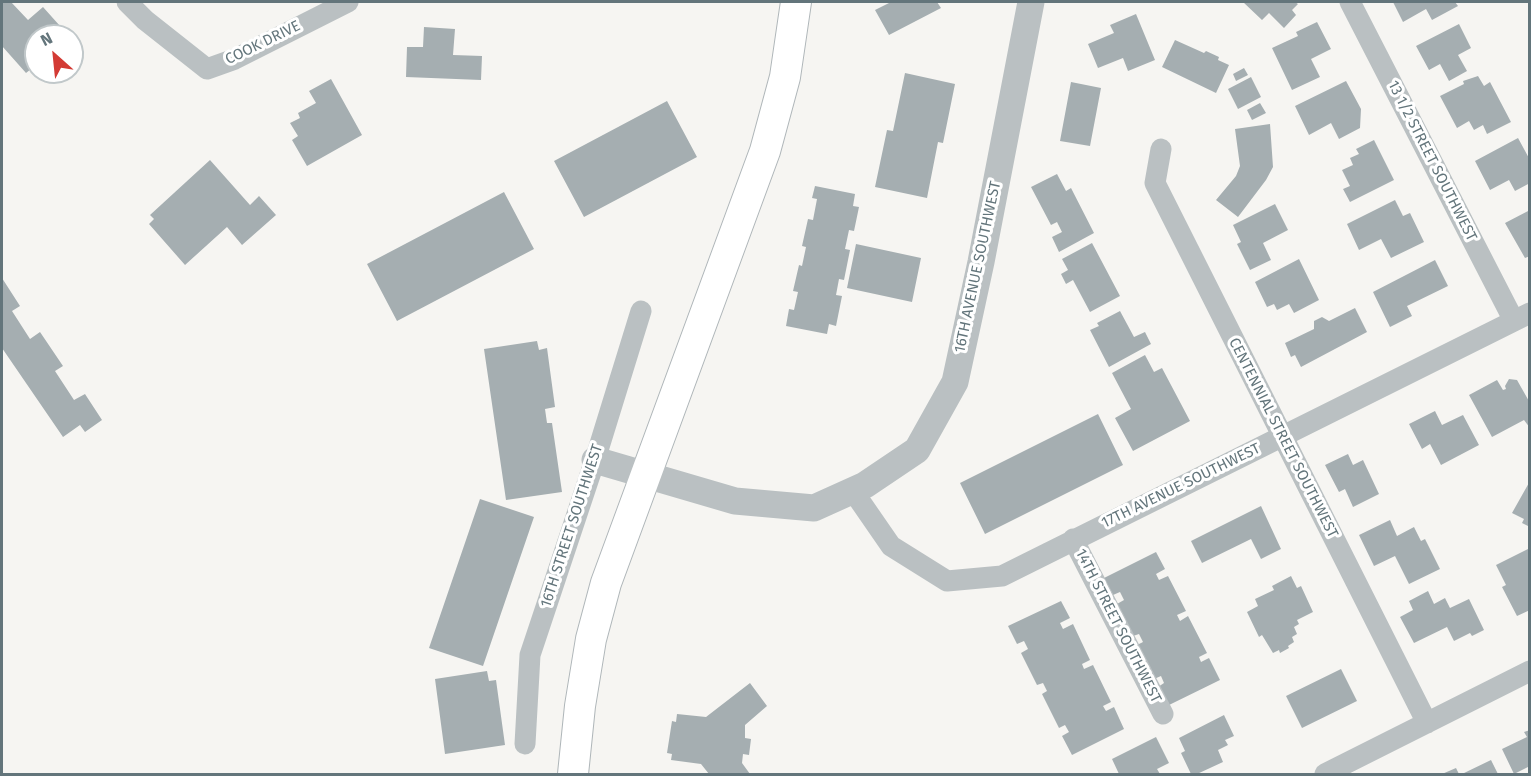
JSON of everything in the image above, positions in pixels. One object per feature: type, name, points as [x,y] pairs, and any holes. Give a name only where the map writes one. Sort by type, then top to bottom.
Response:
[{"type":"main road","points":[[573,774],[580,706],[591,639],[606,583],[648,475],[765,151],[785,77],[796,2]]},
{"type":"street","name":"COOK DRIVE","points":[[127,2],[145,20],[207,69],[235,59],[348,2]]},
{"type":"street","name":"16TH AVENUE SOUTHWEST","points":[[594,460],[735,501],[814,508],[865,485],[917,450],[955,382],[981,262],[1030,2]]},
{"type":"street","name":"13 1/2 STREET SOUTHWEST","points":[[1350,2],[1522,317]]},
{"type":"street","name":"CENTENNIAL STREET SOUTHWEST","points":[[1161,149],[1155,183],[1427,723]]},
{"type":"street","name":"16TH STREET SOUTHWEST","points":[[525,744],[530,655],[641,311]]},
{"type":"street","name":"17TH AVENUE SOUTHWEST","points":[[853,490],[891,546],[947,581],[1002,576],[1522,317]]},
{"type":"street","name":"14TH STREET SOUTHWEST","points":[[1073,539],[1163,714]]},
{"type":"street","points":[[1325,774],[1530,671]]},
{"type":"building","points":[[2,2],[11,2],[28,20],[43,7],[58,24],[24,24],[24,71],[2,46]]},
{"type":"building","points":[[891,2],[937,2],[941,8],[889,35],[875,10]]},
{"type":"building","points":[[1243,2],[1295,2],[1298,4],[1292,10],[1296,15],[1284,28],[1269,13],[1262,20]]},
{"type":"building","points":[[1393,2],[1455,2],[1458,6],[1432,20],[1426,9],[1403,22]]},
{"type":"building","points":[[1136,14],[1155,60],[1128,71],[1123,58],[1098,68],[1088,44],[1114,33],[1110,25]]},
{"type":"building","points":[[1317,22],[1331,49],[1311,59],[1320,77],[1292,90],[1272,48],[1298,36],[1296,32]]},
{"type":"building","points":[[1459,24],[1471,48],[1458,55],[1467,71],[1449,81],[1440,64],[1429,70],[1416,46]]},
{"type":"building","points":[[424,27],[455,29],[453,55],[482,56],[481,80],[406,77],[407,47],[423,47]]},
{"type":"building","points":[[1175,40],[1219,57],[1218,60],[1229,65],[1216,93],[1162,67]]},
{"type":"building","points":[[1244,68],[1248,75],[1236,81],[1233,74]]},
{"type":"building","points":[[905,73],[955,84],[943,143],[938,142],[927,198],[875,187],[887,130],[893,131]]},
{"type":"building","points":[[1478,76],[1484,86],[1490,82],[1511,122],[1487,134],[1483,125],[1474,130],[1469,121],[1457,128],[1440,96],[1464,84],[1463,81]]},
{"type":"building","points":[[1251,77],[1261,97],[1238,109],[1228,89]]},
{"type":"building","points":[[331,79],[362,135],[307,166],[292,140],[298,136],[290,123],[300,118],[298,113],[316,103],[309,91]]},
{"type":"building","points":[[1346,81],[1361,109],[1360,128],[1339,139],[1331,123],[1309,135],[1295,106]]},
{"type":"building","points":[[1071,82],[1101,88],[1090,146],[1060,141]]},
{"type":"building","points":[[667,101],[697,157],[584,217],[554,161]]},
{"type":"building","points":[[1260,103],[1266,113],[1252,120],[1247,110]]},
{"type":"building","points":[[1270,124],[1273,167],[1238,217],[1216,200],[1236,176],[1240,166],[1235,129]]},
{"type":"building","points":[[1518,138],[1530,160],[1530,183],[1515,191],[1509,180],[1490,190],[1475,161]]},
{"type":"building","points":[[1374,140],[1394,180],[1350,202],[1343,189],[1350,186],[1342,170],[1353,165],[1350,158],[1359,154],[1356,149]]},
{"type":"building","points":[[210,160],[250,205],[259,196],[276,215],[242,245],[227,227],[185,265],[149,224],[154,219],[150,215]]},
{"type":"building","points":[[1057,174],[1066,191],[1071,188],[1094,233],[1059,252],[1052,237],[1062,232],[1057,222],[1051,225],[1031,187]]},
{"type":"building","points":[[815,186],[855,194],[853,206],[859,207],[854,231],[849,230],[845,249],[850,250],[844,280],[839,279],[836,295],[842,296],[836,326],[829,324],[827,334],[786,326],[789,309],[794,310],[798,292],[793,291],[806,247],[802,246],[808,219],[813,220],[817,199],[812,198]]},
{"type":"building","points":[[504,192],[534,249],[397,321],[367,264]]},
{"type":"building","points":[[1395,200],[1403,216],[1410,213],[1424,242],[1391,258],[1381,239],[1359,250],[1347,224]]},
{"type":"building","points":[[1275,204],[1288,230],[1263,243],[1271,260],[1250,270],[1237,244],[1241,242],[1233,225]]},
{"type":"building","points":[[1530,210],[1530,256],[1525,258],[1505,223]]},
{"type":"building","points":[[1092,243],[1120,296],[1090,312],[1073,280],[1066,284],[1061,274],[1068,270],[1062,259]]},
{"type":"building","points":[[856,244],[921,258],[912,302],[847,288]]},
{"type":"building","points":[[1299,259],[1319,300],[1294,313],[1289,304],[1277,310],[1274,304],[1267,307],[1255,282]]},
{"type":"building","points":[[1435,260],[1448,286],[1407,306],[1412,316],[1390,327],[1373,292]]},
{"type":"building","points":[[2,278],[20,306],[12,311],[30,339],[40,332],[63,366],[55,371],[74,400],[85,394],[102,420],[85,432],[80,425],[63,437],[2,348]]},
{"type":"building","points":[[1355,308],[1367,332],[1301,367],[1295,355],[1291,357],[1285,343],[1314,329],[1314,321],[1322,317],[1329,321]]},
{"type":"building","points":[[1120,311],[1134,337],[1145,332],[1151,344],[1109,367],[1090,330],[1099,326],[1097,323]]},
{"type":"building","points":[[537,341],[539,350],[547,348],[555,407],[545,409],[547,423],[552,423],[562,492],[506,500],[484,349]]},
{"type":"building","points":[[1145,355],[1154,372],[1162,368],[1190,421],[1133,451],[1115,418],[1131,409],[1112,373]]},
{"type":"building","points":[[1509,379],[1517,380],[1530,403],[1530,428],[1524,420],[1492,437],[1469,395],[1497,380],[1503,390],[1506,389],[1505,386]]},
{"type":"building","points":[[1435,411],[1442,425],[1463,415],[1479,445],[1441,465],[1430,444],[1422,449],[1409,424]]},
{"type":"building","points":[[1098,414],[1123,465],[985,534],[960,483]]},
{"type":"building","points":[[1348,454],[1353,465],[1363,460],[1379,494],[1353,507],[1345,489],[1339,492],[1325,465]]},
{"type":"building","points":[[1530,481],[1530,527],[1522,523],[1524,519],[1512,513]]},
{"type":"building","points":[[480,499],[534,517],[483,666],[429,648]]},
{"type":"building","points":[[1261,506],[1281,549],[1261,559],[1251,539],[1202,563],[1191,541]]},
{"type":"building","points":[[1390,520],[1397,536],[1414,527],[1421,541],[1425,539],[1440,569],[1409,584],[1395,556],[1374,566],[1359,535]]},
{"type":"building","points":[[1530,548],[1530,610],[1517,616],[1502,587],[1506,585],[1496,565]]},
{"type":"building","points":[[1156,552],[1165,569],[1156,574],[1159,580],[1168,576],[1186,611],[1177,615],[1180,621],[1188,616],[1207,653],[1199,657],[1201,662],[1209,658],[1220,680],[1167,706],[1158,687],[1164,683],[1161,676],[1154,679],[1137,645],[1143,642],[1139,634],[1133,636],[1117,604],[1124,600],[1120,592],[1113,595],[1104,578]]},
{"type":"building","points":[[1291,576],[1297,588],[1301,586],[1313,612],[1297,620],[1299,624],[1294,627],[1297,634],[1292,637],[1294,642],[1288,646],[1289,648],[1280,653],[1279,650],[1273,653],[1262,635],[1259,637],[1247,612],[1258,606],[1255,599],[1274,590],[1272,586]]},
{"type":"building","points":[[1428,591],[1434,604],[1445,598],[1450,608],[1469,599],[1484,630],[1472,636],[1470,633],[1454,641],[1447,627],[1414,643],[1400,617],[1413,610],[1409,601]]},
{"type":"building","points":[[1061,601],[1070,618],[1060,623],[1063,629],[1073,624],[1090,660],[1082,664],[1084,669],[1093,665],[1111,702],[1103,706],[1106,711],[1114,707],[1124,729],[1072,755],[1062,736],[1069,732],[1065,725],[1059,728],[1042,694],[1047,691],[1043,683],[1037,685],[1021,653],[1028,649],[1024,641],[1017,644],[1008,626]]},
{"type":"building","points":[[1341,669],[1357,701],[1302,728],[1286,696]]},
{"type":"building","points":[[487,671],[489,681],[496,680],[505,745],[445,754],[435,679]]},
{"type":"building","points":[[750,683],[767,706],[745,725],[745,738],[751,739],[749,755],[743,754],[742,763],[750,774],[709,774],[701,764],[671,760],[672,754],[667,753],[672,721],[676,722],[677,714],[706,717]]},
{"type":"building","points":[[1224,715],[1234,736],[1225,740],[1228,745],[1218,750],[1223,762],[1197,774],[1191,774],[1181,753],[1185,751],[1179,738]]},
{"type":"building","points":[[1530,730],[1530,766],[1514,774],[1502,749],[1527,737],[1524,732]]},
{"type":"building","points":[[1156,737],[1169,763],[1157,769],[1160,774],[1119,774],[1112,759]]},
{"type":"building","points":[[1491,760],[1498,774],[1462,774]]},
{"type":"building","points":[[1456,768],[1459,774],[1442,774]]}]
